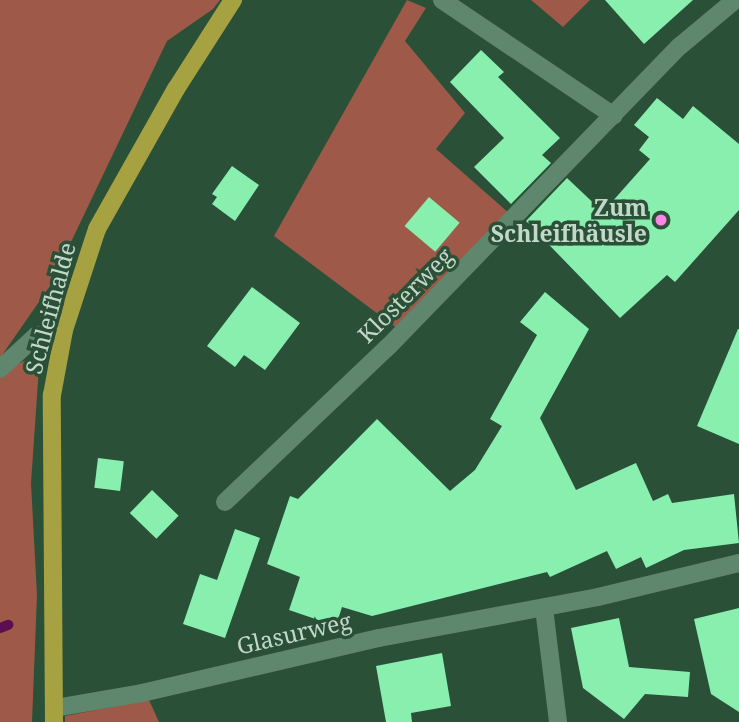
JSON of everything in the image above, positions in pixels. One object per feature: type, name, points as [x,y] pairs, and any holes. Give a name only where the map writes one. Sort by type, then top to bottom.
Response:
[{"type":"main road","name":"Schleifhalde","points":[[54,715],[52,395],[64,330],[97,229],[176,89],[233,0]]},
{"type":"street","name":"Klosterweg","points":[[225,502],[398,338],[680,46],[735,0]]},
{"type":"street","points":[[445,1],[614,116]]},
{"type":"street","points":[[0,369],[37,335],[64,330]]},
{"type":"street","name":"Glasurweg","points":[[54,715],[739,563]]},
{"type":"street","points":[[544,608],[558,722]]},
{"type":"shaded area","points":[[0,0],[220,0],[213,9],[167,41],[50,286],[0,358]]},
{"type":"shaded area","points":[[407,0],[426,8],[405,41],[465,113],[436,149],[511,215],[398,329],[274,236]]},
{"type":"shaded area","points":[[531,0],[590,0],[563,27]]},
{"type":"shaded area","points":[[28,359],[39,367],[31,483],[37,595],[32,722],[0,722],[0,378],[6,370]]},
{"type":"shaded area","points":[[149,700],[159,722],[65,722],[65,716]]},
{"type":"building","points":[[605,0],[693,0],[644,44]]},
{"type":"building","points":[[481,50],[504,72],[498,77],[560,138],[542,155],[551,163],[511,204],[474,167],[504,138],[450,82]]},
{"type":"building","points":[[657,98],[683,119],[693,106],[739,144],[739,210],[675,282],[667,275],[620,318],[526,221],[567,178],[603,212],[650,159],[639,150],[649,137],[634,125]]},
{"type":"building","points":[[232,166],[259,185],[235,221],[212,204],[217,197],[212,194]]},
{"type":"building","points":[[429,197],[460,223],[435,252],[405,226]]},
{"type":"building","points":[[252,287],[300,323],[265,370],[244,355],[235,367],[207,346]]},
{"type":"building","points":[[545,292],[589,329],[540,418],[576,490],[636,463],[653,501],[668,494],[672,503],[734,494],[739,543],[684,550],[646,568],[641,557],[616,569],[607,551],[550,577],[547,572],[372,616],[342,607],[336,626],[289,610],[300,577],[267,564],[290,496],[298,499],[377,419],[450,491],[475,470],[502,426],[490,419],[537,335],[520,322]]},
{"type":"building","points":[[739,329],[739,444],[697,426]]},
{"type":"building","points":[[98,458],[124,461],[120,491],[94,488]]},
{"type":"building","points":[[152,490],[179,516],[156,539],[130,513]]},
{"type":"building","points":[[235,529],[260,538],[225,638],[183,624],[200,574],[217,580]]},
{"type":"building","points":[[739,608],[739,712],[711,694],[694,619]]},
{"type":"building","points":[[619,618],[629,667],[690,672],[688,697],[645,694],[624,719],[583,688],[571,628]]},
{"type":"building","points":[[442,653],[451,706],[411,713],[412,722],[386,722],[376,666]]},
{"type":"waterway","points":[[0,628],[8,625]]},
{"type":"place","name":"Zum Schleifhäusle","points":[[661,220]]}]
